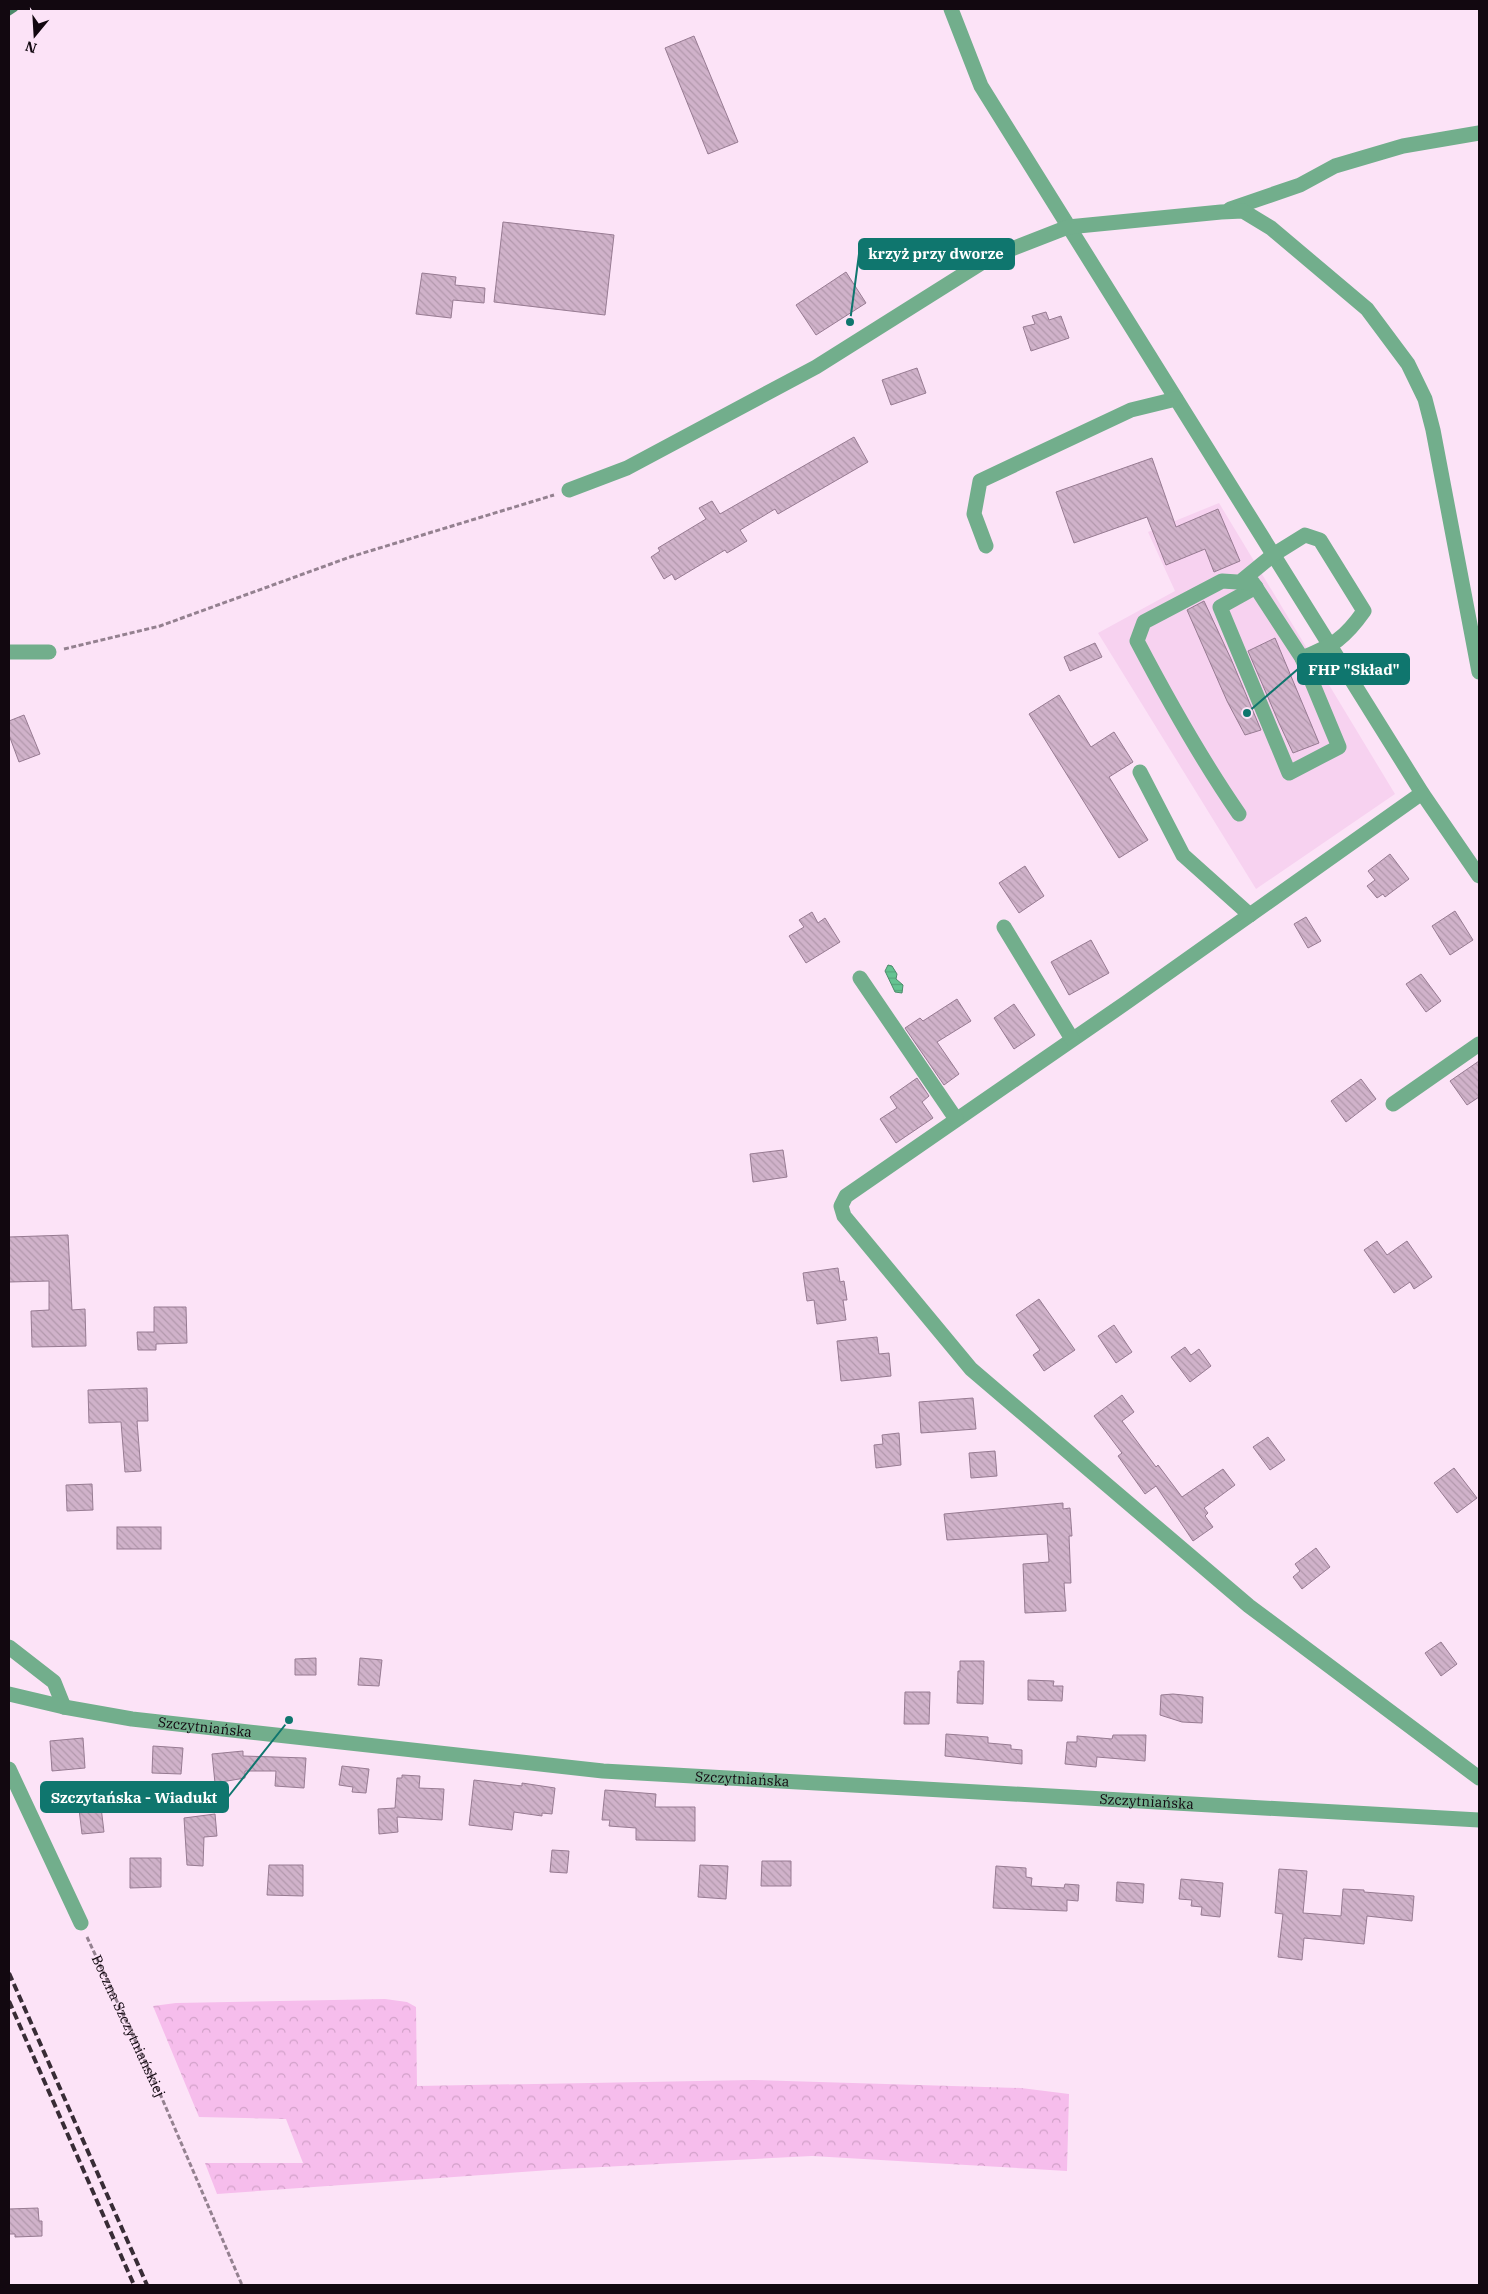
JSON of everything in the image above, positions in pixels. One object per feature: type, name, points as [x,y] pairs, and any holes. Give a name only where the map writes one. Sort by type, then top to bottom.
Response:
[{"type":"street","points":[[951,9],[981,86],[1422,793],[1479,876]]},
{"type":"street","points":[[1221,212],[1300,185],[1336,166],[1402,146],[1479,133]]},
{"type":"street","points":[[569,490],[627,468],[816,367],[992,257],[1068,227],[1242,211],[1271,228],[1367,309],[1408,364],[1425,399],[1433,430],[1479,672]]},
{"type":"street","points":[[986,546],[974,514],[980,481],[1131,410],[1176,399]]},
{"type":"street","points":[[1240,582],[1273,555],[1305,535],[1320,540],[1364,611],[1355,624],[1331,647],[1302,658]]},
{"type":"street","points":[[1239,814],[1218,784],[1166,697],[1137,641],[1144,622],[1222,581],[1253,583],[1256,587],[1302,658],[1339,747],[1289,773],[1220,608],[1256,587]]},
{"type":"street","points":[[9,652],[49,652]]},
{"type":"street","points":[[1140,772],[1183,855],[1250,915]]},
{"type":"street","points":[[1422,793],[846,1196],[841,1206],[844,1216],[971,1369],[1249,1606],[1479,1778]]},
{"type":"street","points":[[1004,927],[1072,1039]]},
{"type":"street","points":[[860,978],[956,1119]]},
{"type":"street","points":[[1393,1104],[1479,1044]]},
{"type":"street","points":[[9,1647],[54,1682],[64,1707]]},
{"type":"street","name":"Szczytniańska","points":[[9,1694],[64,1707],[132,1719],[603,1771],[1479,1820]]},
{"type":"street","points":[[9,1769],[81,1923]]},
{"type":"path","points":[[49,652],[160,626],[350,557],[569,490]]},
{"type":"path","name":"Boczna Szczytniańskiej","points":[[81,1923],[161,2096],[242,2285]]},
{"type":"shaded area","points":[[1219,503],[1395,794],[1256,889],[1098,633],[1175,591],[1148,532]]},
{"type":"shaded area","points":[[888,965],[892,966],[897,974],[896,979],[903,985],[902,993],[895,992],[885,971]]},
{"type":"green space","points":[[385,1999],[407,2002],[416,2007],[417,2086],[753,2080],[1021,2088],[1069,2094],[1067,2171],[812,2156],[564,2169],[217,2194],[205,2163],[303,2163],[286,2119],[199,2117],[153,2006],[176,2003]]},
{"type":"building","points":[[694,36],[738,142],[708,154],[665,48]]},
{"type":"building","points":[[503,222],[614,235],[605,315],[494,302]]},
{"type":"building","points":[[846,272],[866,303],[816,335],[796,305]]},
{"type":"building","points":[[422,273],[456,277],[455,285],[485,288],[484,303],[453,300],[451,318],[416,314]]},
{"type":"building","points":[[1046,312],[1049,320],[1061,316],[1069,338],[1031,351],[1023,327],[1035,324],[1032,316]]},
{"type":"building","points":[[917,368],[926,393],[891,405],[882,380]]},
{"type":"building","points":[[854,437],[868,462],[778,514],[775,509],[740,530],[747,541],[727,553],[725,550],[675,580],[672,574],[664,579],[651,557],[660,551],[658,548],[706,519],[699,508],[712,501],[720,514]]},
{"type":"building","points":[[1152,458],[1176,527],[1218,509],[1240,561],[1214,572],[1205,549],[1166,565],[1147,517],[1074,543],[1056,492]]},
{"type":"building","points":[[1204,601],[1261,730],[1245,735],[1227,701],[1187,610]]},
{"type":"building","points":[[1275,638],[1319,743],[1293,753],[1248,651]]},
{"type":"building","points":[[1095,643],[1102,657],[1070,671],[1064,657]]},
{"type":"building","points":[[1059,695],[1091,747],[1114,732],[1133,762],[1109,777],[1148,840],[1119,858],[1029,714]]},
{"type":"building","points":[[24,715],[40,754],[19,762],[9,735],[9,721]]},
{"type":"building","points":[[1390,854],[1409,879],[1385,897],[1383,894],[1377,898],[1367,886],[1375,880],[1368,871]]},
{"type":"building","points":[[1025,866],[1044,896],[1019,913],[999,883]]},
{"type":"building","points":[[1455,911],[1473,940],[1450,955],[1432,926]]},
{"type":"building","points":[[812,912],[818,923],[825,918],[840,942],[806,963],[789,936],[804,927],[799,920]]},
{"type":"building","points":[[1306,917],[1321,941],[1308,948],[1294,924]]},
{"type":"building","points":[[1091,940],[1109,973],[1069,995],[1051,962]]},
{"type":"building","points":[[1421,974],[1441,1001],[1426,1012],[1406,984]]},
{"type":"building","points":[[957,999],[971,1021],[937,1042],[959,1074],[944,1085],[905,1028],[920,1018],[923,1021]]},
{"type":"building","points":[[1014,1004],[1035,1035],[1014,1049],[994,1018]]},
{"type":"building","points":[[1479,1061],[1479,1097],[1467,1105],[1450,1081]]},
{"type":"building","points":[[917,1078],[929,1096],[922,1102],[933,1118],[896,1143],[880,1119],[897,1108],[890,1097]]},
{"type":"building","points":[[1361,1079],[1376,1099],[1346,1122],[1331,1101]]},
{"type":"building","points":[[783,1150],[787,1177],[753,1182],[750,1154]]},
{"type":"building","points":[[68,1235],[72,1310],[85,1309],[86,1346],[32,1347],[31,1311],[49,1310],[49,1281],[9,1282],[9,1237]]},
{"type":"building","points":[[1377,1241],[1387,1255],[1407,1241],[1432,1277],[1414,1289],[1410,1282],[1394,1293],[1364,1250]]},
{"type":"building","points":[[838,1268],[840,1282],[844,1281],[847,1300],[843,1300],[846,1320],[817,1324],[814,1300],[807,1301],[803,1273]]},
{"type":"building","points":[[1039,1299],[1075,1350],[1044,1371],[1033,1355],[1040,1350],[1016,1315]]},
{"type":"building","points":[[154,1307],[186,1307],[187,1343],[156,1344],[156,1350],[138,1350],[137,1332],[154,1332]]},
{"type":"building","points":[[1114,1325],[1132,1352],[1116,1363],[1098,1336]]},
{"type":"building","points":[[877,1337],[879,1354],[889,1353],[891,1376],[841,1381],[837,1341]]},
{"type":"building","points":[[1185,1347],[1191,1355],[1199,1349],[1211,1366],[1190,1382],[1171,1357]]},
{"type":"building","points":[[147,1388],[148,1421],[137,1421],[141,1471],[125,1472],[121,1422],[89,1423],[88,1390]]},
{"type":"building","points":[[1122,1395],[1134,1412],[1122,1421],[1156,1467],[1158,1465],[1182,1497],[1223,1469],[1235,1485],[1204,1508],[1208,1513],[1205,1516],[1213,1527],[1193,1541],[1156,1486],[1145,1494],[1118,1456],[1122,1453],[1094,1416]]},
{"type":"building","points":[[973,1398],[976,1429],[921,1433],[919,1402]]},
{"type":"building","points":[[899,1433],[901,1465],[876,1468],[874,1445],[883,1444],[882,1435]]},
{"type":"building","points":[[1268,1437],[1285,1460],[1270,1470],[1253,1447]]},
{"type":"building","points":[[995,1451],[997,1476],[971,1478],[969,1453]]},
{"type":"building","points":[[1454,1468],[1477,1498],[1457,1513],[1434,1483]]},
{"type":"building","points":[[92,1484],[93,1510],[67,1511],[66,1485]]},
{"type":"building","points":[[1063,1503],[1063,1509],[1070,1508],[1072,1536],[1069,1536],[1071,1583],[1064,1583],[1066,1611],[1025,1613],[1023,1564],[1049,1562],[1047,1534],[947,1540],[944,1514]]},
{"type":"building","points":[[117,1527],[161,1527],[161,1549],[117,1549]]},
{"type":"building","points":[[1316,1548],[1330,1567],[1302,1589],[1293,1577],[1300,1571],[1295,1564]]},
{"type":"building","points":[[1441,1642],[1457,1664],[1441,1676],[1425,1653]]},
{"type":"building","points":[[316,1658],[316,1675],[295,1675],[295,1659]]},
{"type":"building","points":[[360,1658],[382,1660],[379,1686],[358,1685]]},
{"type":"building","points":[[960,1661],[984,1661],[983,1704],[957,1703]]},
{"type":"building","points":[[1028,1680],[1054,1681],[1053,1686],[1063,1686],[1062,1701],[1028,1700]]},
{"type":"building","points":[[905,1692],[930,1692],[929,1724],[904,1724]]},
{"type":"building","points":[[1173,1694],[1203,1697],[1202,1723],[1182,1722],[1160,1715],[1161,1695]]},
{"type":"building","points":[[946,1734],[988,1737],[988,1743],[1011,1745],[1011,1749],[1022,1750],[1022,1764],[945,1756]]},
{"type":"building","points":[[1113,1735],[1146,1735],[1145,1761],[1097,1757],[1096,1767],[1065,1764],[1067,1742],[1077,1742],[1077,1736],[1112,1739]]},
{"type":"building","points":[[83,1738],[85,1768],[52,1771],[50,1741]]},
{"type":"building","points":[[153,1746],[183,1748],[181,1774],[152,1773]]},
{"type":"building","points":[[243,1751],[243,1756],[306,1758],[304,1788],[275,1786],[276,1771],[245,1771],[245,1778],[215,1783],[212,1754]]},
{"type":"building","points":[[342,1766],[369,1769],[366,1793],[352,1792],[353,1787],[339,1785]]},
{"type":"building","points":[[402,1775],[420,1776],[419,1788],[444,1789],[442,1820],[397,1817],[398,1832],[379,1834],[378,1809],[395,1808],[397,1778],[402,1778]]},
{"type":"building","points":[[474,1780],[522,1786],[522,1783],[555,1788],[552,1814],[542,1813],[542,1816],[514,1812],[512,1830],[469,1825]]},
{"type":"building","points":[[605,1790],[656,1794],[655,1807],[695,1807],[695,1841],[636,1840],[636,1828],[609,1826],[610,1820],[602,1820]]},
{"type":"building","points":[[101,1807],[104,1832],[82,1834],[79,1809]]},
{"type":"building","points":[[215,1814],[217,1836],[204,1837],[203,1866],[187,1865],[184,1818]]},
{"type":"building","points":[[552,1850],[569,1851],[567,1873],[550,1872]]},
{"type":"building","points":[[130,1858],[161,1858],[161,1887],[130,1888]]},
{"type":"building","points":[[762,1861],[791,1861],[791,1886],[761,1886]]},
{"type":"building","points":[[269,1865],[303,1865],[303,1896],[267,1895]]},
{"type":"building","points":[[700,1865],[728,1866],[726,1899],[698,1897]]},
{"type":"building","points":[[996,1866],[1026,1868],[1026,1877],[1032,1878],[1031,1886],[1064,1888],[1065,1884],[1079,1885],[1078,1901],[1067,1900],[1067,1911],[993,1908]]},
{"type":"building","points":[[1279,1869],[1307,1871],[1303,1913],[1341,1916],[1343,1889],[1364,1890],[1364,1892],[1414,1896],[1412,1921],[1367,1916],[1364,1944],[1304,1938],[1302,1960],[1278,1957],[1283,1914],[1275,1913]]},
{"type":"building","points":[[1181,1879],[1223,1883],[1220,1917],[1201,1915],[1202,1907],[1191,1906],[1192,1900],[1179,1899]]},
{"type":"building","points":[[1117,1882],[1144,1884],[1143,1903],[1116,1901]]},
{"type":"building","points":[[38,2208],[39,2221],[42,2221],[42,2236],[15,2237],[15,2234],[9,2234],[9,2209]]},
{"type":"waterway","points":[[9,13],[15,9]]},
{"type":"railway","points":[[9,1973],[147,2285]]},
{"type":"railway","points":[[9,2001],[134,2285]]},
{"type":"place","name":"krzyż przy dworze","points":[[850,322]]},
{"type":"place","name":"FHP \"Skład\"","points":[[1247,713]]},
{"type":"place","name":"Szczytańska - Wiadukt","points":[[289,1720]]}]
